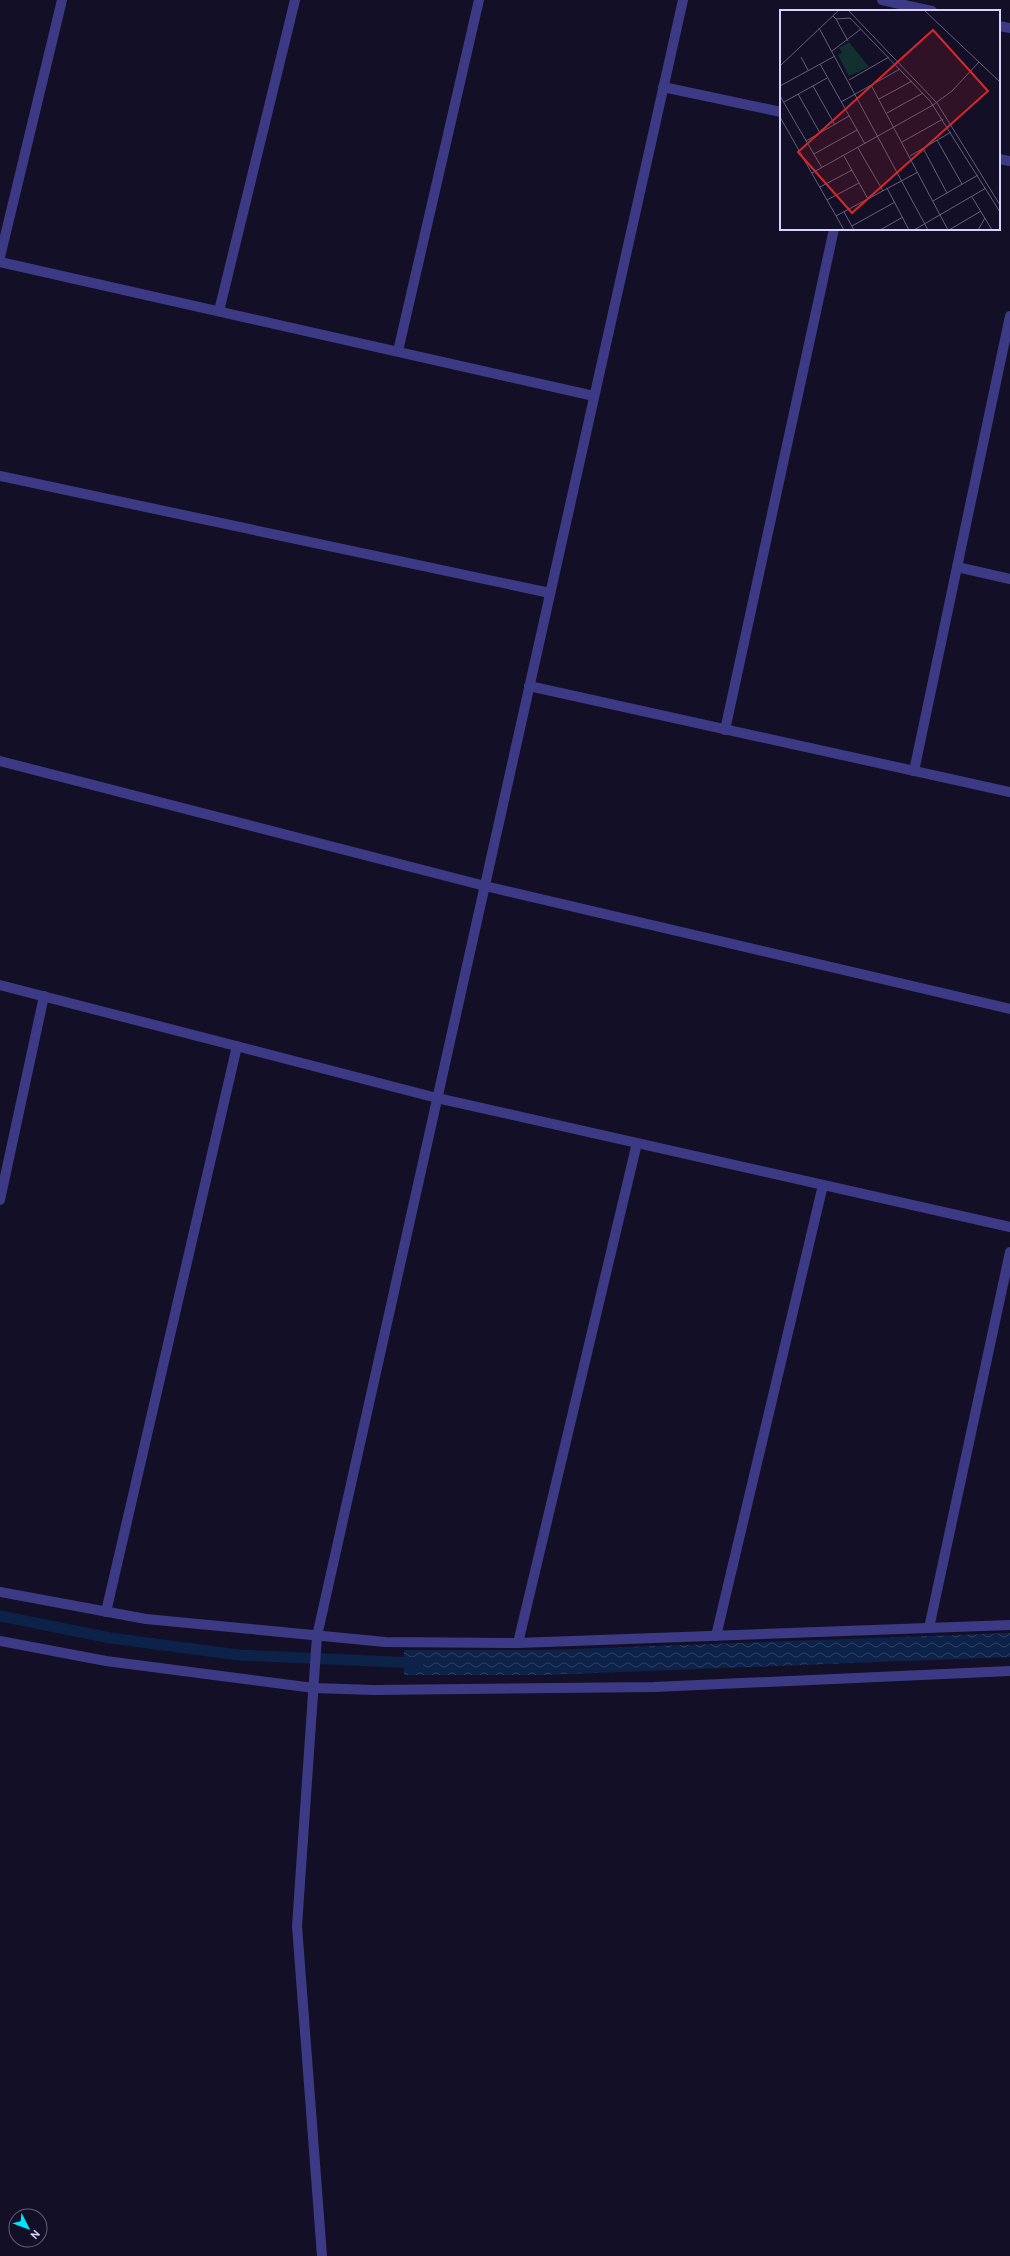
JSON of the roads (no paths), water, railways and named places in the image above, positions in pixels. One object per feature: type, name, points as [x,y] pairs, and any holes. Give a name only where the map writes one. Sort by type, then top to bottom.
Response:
[{"type":"street","points":[[0,257],[62,0]]},
{"type":"street","points":[[219,311],[295,0]]},
{"type":"street","points":[[398,351],[479,0]]},
{"type":"street","points":[[322,2256],[297,1926],[314,1688],[316,1636],[683,0]]},
{"type":"street","points":[[882,0],[927,10]]},
{"type":"street","points":[[1000,26],[1010,28]]},
{"type":"street","points":[[663,87],[780,112]]},
{"type":"street","points":[[1000,159],[1010,161]]},
{"type":"street","points":[[725,730],[834,230]]},
{"type":"street","points":[[0,262],[594,396]]},
{"type":"street","points":[[914,771],[956,567],[1005,365],[1010,316]]},
{"type":"street","points":[[0,476],[550,593]]},
{"type":"street","points":[[956,567],[1010,579]]},
{"type":"street","points":[[529,686],[1010,792]]},
{"type":"street","points":[[0,761],[485,886],[1010,1009]]},
{"type":"street","points":[[0,985],[437,1098],[1010,1227]]},
{"type":"street","points":[[0,1200],[1,1187],[44,996]]},
{"type":"street","points":[[106,1612],[237,1046]]},
{"type":"street","points":[[518,1643],[637,1143]]},
{"type":"street","points":[[716,1636],[823,1185]]},
{"type":"street","points":[[929,1628],[1010,1252]]},
{"type":"street","points":[[0,1592],[146,1620],[385,1642],[518,1643],[1010,1625]]},
{"type":"street","points":[[0,1641],[106,1661],[314,1688],[381,1690],[654,1687],[1010,1671]]},
{"type":"water","points":[[1010,1633],[1010,1657],[544,1675],[404,1675],[404,1650],[544,1650]]},
{"type":"waterway","points":[[0,1616],[110,1638],[239,1655],[418,1663]]}]
